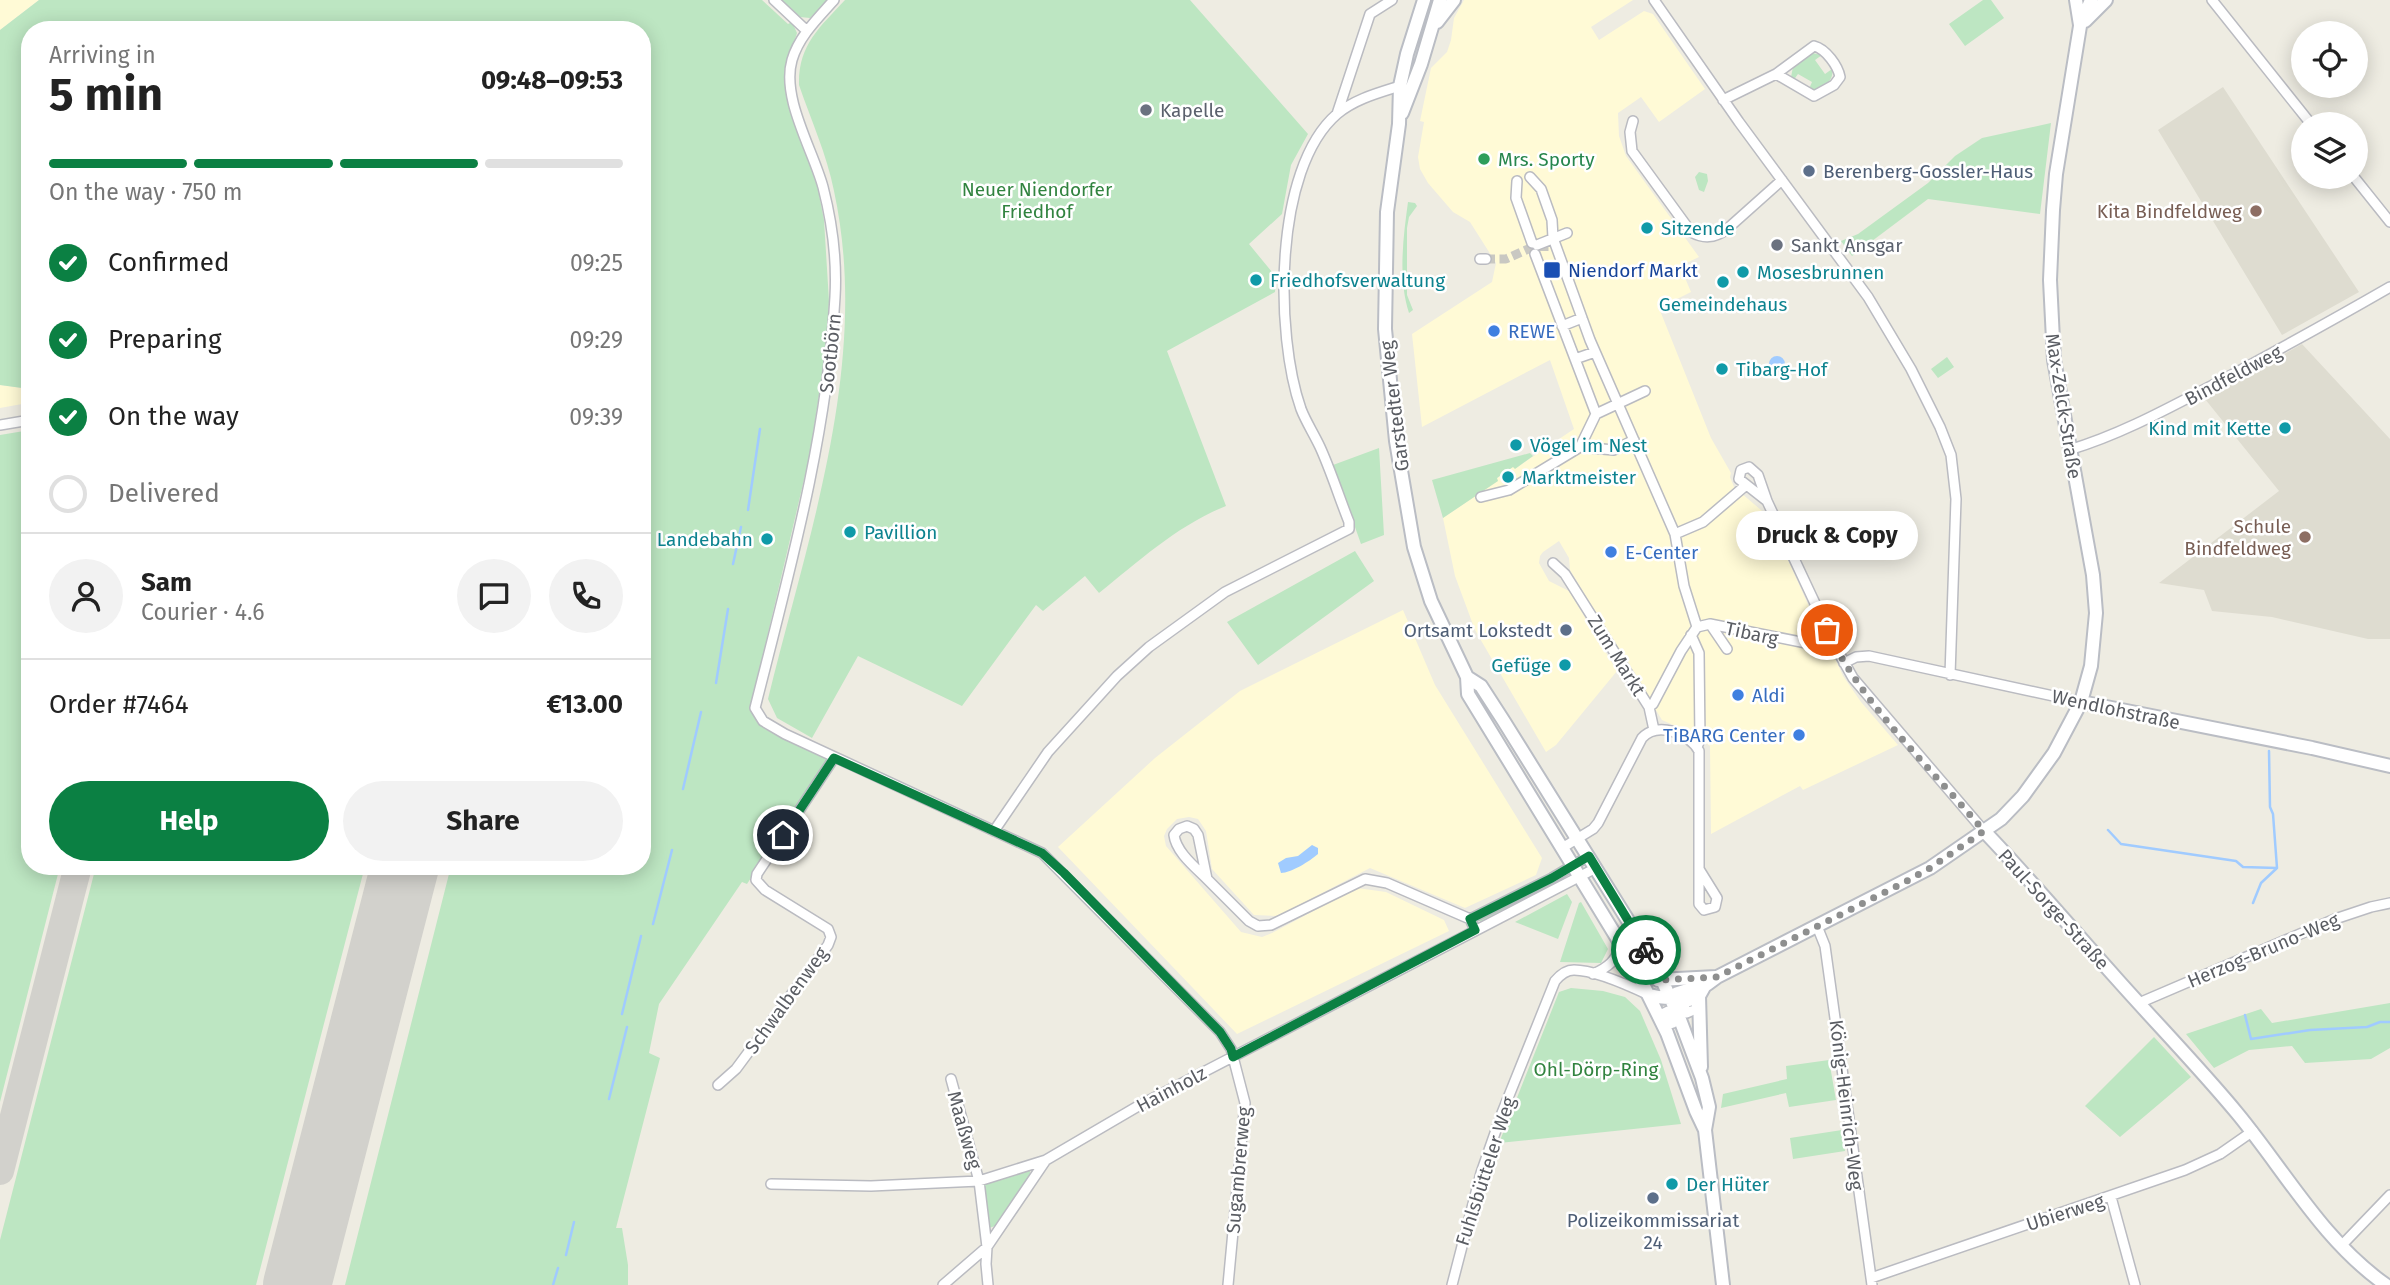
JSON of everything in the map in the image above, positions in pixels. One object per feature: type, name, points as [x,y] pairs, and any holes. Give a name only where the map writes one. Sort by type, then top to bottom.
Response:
[{"type":"street","points":[[774,0],[807,30]]},
{"type":"street","name":"Sootbörn","points":[[760,717],[755,708],[794,554],[824,404],[835,292],[829,216],[822,186],[789,86],[791,61],[807,30],[834,0]]},
{"type":"street","points":[[1336,115],[1370,14],[1392,0]]},
{"type":"street","name":"Garstedter Weg","points":[[1424,0],[1400,86],[1387,212],[1385,271],[1385,329],[1395,433],[1414,547],[1431,601],[1466,677],[1468,694],[1642,980],[1667,1033],[1705,1130]]},
{"type":"street","name":"Garstedter Weg","points":[[1398,124],[1423,58],[1440,0]]},
{"type":"street","points":[[1430,31],[1454,0]]},
{"type":"street","points":[[1654,0],[1723,100],[1853,275],[1887,326],[1923,390],[1949,450],[1956,499],[1950,674]]},
{"type":"street","name":"Max-Zelck-Straße","points":[[2076,0],[2080,26]]},
{"type":"street","name":"Max-Zelck-Straße","points":[[1717,977],[1930,868],[1984,831],[2009,811],[2039,774],[2054,753],[2081,702],[2091,666],[2096,613],[2093,572],[2054,360],[2050,268],[2056,174],[2080,26],[2091,0]]},
{"type":"street","points":[[2080,26],[2106,0]]},
{"type":"street","points":[[2212,0],[2301,112]]},
{"type":"street","points":[[1723,100],[1776,74],[1814,46],[1821,48],[1838,69],[1840,77],[1834,85],[1814,96],[1776,74]]},
{"type":"street","points":[[994,831],[1048,752],[1117,676],[1149,647],[1225,592],[1347,532],[1349,522],[1320,448],[1301,409],[1289,359],[1284,268],[1296,186],[1312,144],[1336,115],[1358,101],[1400,86]]},
{"type":"street","points":[[1633,121],[1630,132],[1632,151],[1691,232],[1697,236],[1717,236],[1782,180]]},
{"type":"street","name":"Tibarg","points":[[1530,177],[1541,188],[1552,220],[1553,238],[1582,318],[1594,339],[1595,352],[1675,534],[1684,586],[1697,627]]},
{"type":"street","points":[[1517,181],[1516,198],[1538,246],[1562,326],[1596,414]]},
{"type":"street","points":[[2364,189],[2390,222]]},
{"type":"street","points":[[1538,246],[1567,233]]},
{"type":"street","name":"Bindfeldweg","points":[[2069,450],[2135,425],[2165,410],[2297,341],[2390,287]]},
{"type":"street","points":[[1562,326],[1582,318]]},
{"type":"street","points":[[1575,359],[1595,352]]},
{"type":"street","points":[[1481,497],[1509,490],[1580,447],[1596,414],[1645,391]]},
{"type":"street","points":[[0,425],[21,422]]},
{"type":"street","points":[[1580,447],[1614,450],[1634,440]]},
{"type":"street","name":"Paul-Sorge-Straße","points":[[1745,486],[1739,479],[1739,473],[1744,468],[1751,468],[1758,475],[1767,501],[1835,646],[1871,701],[2253,1131],[2313,1213],[2342,1245],[2386,1285]]},
{"type":"street","points":[[1675,534],[1703,522],[1745,486],[1767,501]]},
{"type":"street","name":"Zum Markt","points":[[1553,563],[1565,574],[1649,707],[1654,730]]},
{"type":"street","name":"Tibarg","points":[[1649,707],[1697,627],[1710,624],[1831,648],[1835,646]]},
{"type":"street","name":"Tibarg","points":[[1710,624],[1727,649]]},
{"type":"street","name":"Tibarg","points":[[1691,635],[1699,653],[1699,869]]},
{"type":"street","name":"Wendlohstraße","points":[[1844,663],[1863,656],[2324,750],[2390,766]]},
{"type":"street","name":"Garstedter Weg","points":[[1466,677],[1481,686],[1592,862],[1671,999],[1702,1078],[1709,1107],[1705,1130],[1724,1285]]},
{"type":"street","name":"Sugambrerweg","points":[[760,717],[785,734],[834,758],[1042,853],[1220,1032],[1231,1049],[1245,1103],[1228,1285]]},
{"type":"street","points":[[1562,848],[1598,823],[1642,738],[1654,730],[1667,730],[1697,747]]},
{"type":"street","name":"Schwalbenweg","points":[[718,1085],[736,1069],[828,945],[831,937],[828,929],[765,890],[756,880],[757,874],[834,758]]},
{"type":"street","points":[[1208,879],[1198,835],[1194,829],[1179,829],[1174,835],[1175,842],[1190,862],[1249,921],[1258,926],[1271,925],[1286,919],[1365,879],[1387,883],[1470,919],[1475,930]]},
{"type":"street","name":"Hainholz","points":[[771,1184],[871,1186],[979,1181],[1046,1160],[1140,1105],[1475,930],[1592,862]]},
{"type":"street","name":"Hainholz","points":[[1470,919],[1576,871]]},
{"type":"street","name":"Herzog-Bruno-Weg","points":[[2139,1003],[2335,919],[2390,903]]},
{"type":"street","name":"König-Heinrich-Weg","points":[[1816,926],[1825,946],[1872,1282]]},
{"type":"street","points":[[1593,974],[1608,968],[1616,959],[1622,945]]},
{"type":"street","name":"Fuhlsbütteler Weg","points":[[1452,1285],[1481,1173],[1553,985],[1561,974],[1576,970],[1649,995]]},
{"type":"street","points":[[1642,980],[1717,977]]},
{"type":"street","points":[[1649,995],[1671,999],[1689,995],[1717,977]]},
{"type":"street","name":"Fuhlsbütteler Weg","points":[[1614,981],[1642,980]]},
{"type":"street","name":"Garstedter Weg","points":[[1700,987],[1702,1078]]},
{"type":"street","name":"Maaßweg","points":[[950,1079],[979,1181],[987,1247],[988,1285]]},
{"type":"street","name":"Ubierweg","points":[[1872,1282],[2185,1170],[2220,1154],[2253,1131]]},
{"type":"street","name":"Hainholz","points":[[943,1285],[987,1247],[1046,1160]]},
{"type":"street","points":[[2342,1245],[2390,1195]]},
{"type":"street","points":[[2111,1197],[2135,1285]]},
{"type":"shaded area","points":[[0,0],[39,0],[0,30]]},
{"type":"shaded area","points":[[1464,0],[1633,0],[1591,27],[1599,40],[1644,11],[1653,14],[1705,89],[1659,122],[1641,97],[1618,113],[1619,136],[1626,156],[1699,257],[1680,266],[1691,292],[1659,308],[1711,438],[1731,473],[1734,487],[1768,516],[1843,676],[1861,702],[1898,745],[1803,790],[1800,786],[1711,834],[1710,746],[1691,733],[1662,720],[1570,570],[1569,558],[1559,541],[1543,552],[1539,563],[1549,581],[1569,591],[1617,671],[1556,745],[1546,752],[1475,630],[1455,576],[1443,518],[1514,466],[1516,468],[1574,429],[1550,360],[1422,427],[1412,334],[1492,282],[1496,263],[1470,222],[1453,212],[1428,183],[1420,169],[1418,157],[1424,122],[1420,121],[1431,68],[1447,52],[1454,18]]},
{"type":"shaded area","name":"Kita Bindfeldweg","points":[[2223,87],[2359,292],[2282,335],[2158,130]]},
{"type":"shaded area","name":"Schule Bindfeldweg","points":[[2302,344],[2390,439],[2390,639],[2368,639],[2272,617],[2212,611],[2204,590],[2159,583],[2279,491],[2205,399]]},
{"type":"shaded area","points":[[0,385],[21,388],[21,404],[0,408]]},
{"type":"shaded area","points":[[1403,610],[1435,685],[1542,858],[1536,875],[1465,908],[1370,868],[1278,916],[1254,915],[1212,869],[1206,831],[1198,819],[1177,819],[1164,836],[1166,846],[1241,932],[1262,937],[1357,888],[1386,892],[1444,920],[1449,931],[1237,1034],[1058,847],[1155,758],[1240,691]]},
{"type":"green space","points":[[39,0],[762,0],[788,24],[792,22],[797,33],[786,68],[785,90],[818,189],[824,220],[829,301],[827,343],[810,454],[751,706],[754,716],[765,729],[828,760],[747,884],[742,882],[659,1004],[649,1053],[660,1058],[616,1228],[622,1228],[628,1285],[345,1285],[449,875],[651,875],[651,21],[21,21],[21,388],[0,385],[0,30]]},
{"type":"green space","points":[[782,0],[829,0],[810,18],[800,17]]},
{"type":"green space","name":"Neuer Niendorfer Friedhof","points":[[845,0],[1190,0],[1308,134],[1291,165],[1282,214],[1249,244],[1276,277],[1275,292],[1167,351],[1226,506],[1175,533],[1099,593],[1085,576],[1043,611],[1036,605],[962,706],[858,656],[812,738],[777,718],[768,699],[816,511],[840,384],[845,319],[843,255],[831,178],[799,85],[802,59],[812,38]]},
{"type":"green space","points":[[1983,0],[1991,0],[2004,18],[1965,46],[1949,24]]},
{"type":"green space","points":[[1812,53],[1822,55],[1815,60],[1825,74],[1832,69],[1829,81],[1818,89],[1809,89],[1812,82],[1798,74],[1793,81],[1791,77],[1793,67]]},
{"type":"green space","points":[[2051,123],[2040,214],[1928,199],[1852,256],[1841,241],[1858,234],[1928,183],[1955,156],[1982,138]]},
{"type":"green space","points":[[1699,172],[1707,174],[1708,181],[1704,192],[1699,190],[1695,177]]},
{"type":"green space","points":[[1408,202],[1417,206],[1409,217],[1407,228],[1407,295],[1413,310],[1409,313],[1403,272]]},
{"type":"green space","points":[[1947,357],[1954,367],[1938,378],[1931,369]]},
{"type":"green space","points":[[21,432],[21,875],[58,875],[0,1102],[0,435]]},
{"type":"green space","points":[[1379,448],[1384,535],[1361,544],[1333,465]]},
{"type":"green space","points":[[1530,453],[1533,456],[1497,478],[1498,481],[1443,518],[1432,480]]},
{"type":"green space","points":[[1355,551],[1374,581],[1258,665],[1227,622]]},
{"type":"green space","points":[[94,875],[363,875],[256,1285],[0,1285],[0,1240]]},
{"type":"green space","points":[[1557,879],[1559,882],[1483,922],[1478,920]]},
{"type":"green space","points":[[1567,894],[1572,902],[1558,939],[1515,922]]},
{"type":"green space","points":[[1581,902],[1608,949],[1601,963],[1560,962]]},
{"type":"green space","name":"Ohl-Dörp-Ring","points":[[1571,988],[1603,991],[1625,997],[1640,1011],[1661,1060],[1681,1124],[1499,1143],[1559,992]]},
{"type":"green space","points":[[2390,1003],[2390,1048],[2371,1059],[2305,1063],[2292,1046],[2249,1050],[2214,1068],[2186,1034],[2261,1009],[2272,1023]]},
{"type":"green space","points":[[2154,1037],[2191,1077],[2120,1137],[2085,1106]]},
{"type":"green space","points":[[1829,1060],[1836,1100],[1789,1107],[1786,1093],[1721,1108],[1723,1094],[1787,1079],[1786,1066]]},
{"type":"green space","points":[[1842,1130],[1845,1151],[1793,1159],[1790,1138]]},
{"type":"green space","points":[[1026,1169],[1030,1170],[1030,1175],[995,1226],[989,1228],[984,1185]]},
{"type":"water","points":[[1777,356],[1785,364],[1777,372],[1769,364]]},
{"type":"water","points":[[1312,845],[1318,848],[1318,854],[1295,869],[1281,873],[1278,863],[1298,856]]},
{"type":"waterway","points":[[748,510],[760,429]]},
{"type":"waterway","points":[[733,564],[741,527]]},
{"type":"waterway","points":[[716,683],[728,609]]},
{"type":"waterway","points":[[683,789],[701,712]]},
{"type":"waterway","points":[[2253,903],[2261,883],[2277,868],[2273,814],[2270,807],[2269,751]]},
{"type":"waterway","points":[[2108,830],[2121,844],[2236,861],[2243,867],[2277,868]]},
{"type":"waterway","points":[[653,924],[672,850]]},
{"type":"waterway","points":[[622,1014],[641,936]]},
{"type":"waterway","points":[[2245,1015],[2251,1039],[2310,1030],[2367,1027],[2380,1022],[2390,1022]]},
{"type":"waterway","points":[[609,1099],[627,1027]]},
{"type":"waterway","points":[[566,1255],[574,1222]]},
{"type":"waterway","points":[[553,1285],[558,1268]]},
{"type":"taxiway","points":[[0,1171],[76,875]]},
{"type":"taxiway","points":[[384,947],[393,903],[391,875]]},
{"type":"runway","points":[[297,1285],[403,875]]},
{"type":"tunnel","points":[[1486,259],[1506,259],[1537,245]]},
{"type":"way so far","points":[[1646,950],[1662,980],[1717,977],[1905,882],[1984,831],[1853,678],[1827,630]]},
{"type":"place","name":"Kapelle","points":[[1146,110]]},
{"type":"place","name":"Mrs. Sporty","points":[[1484,159]]},
{"type":"place","name":"Berenberg-Gossler-Haus","points":[[1809,171]]},
{"type":"place","name":"Kita Bindfeldweg","points":[[2256,211]]},
{"type":"place","name":"Sitzende","points":[[1647,228]]},
{"type":"place","name":"Sankt Ansgar","points":[[1777,245]]},
{"type":"place","name":"Niendorf Markt","points":[[1552,270]]},
{"type":"place","name":"Mosesbrunnen","points":[[1743,272]]},
{"type":"place","name":"Friedhofsverwaltung","points":[[1256,280]]},
{"type":"place","name":"Gemeindehaus","points":[[1723,282]]},
{"type":"place","name":"REWE","points":[[1494,331]]},
{"type":"place","name":"Tibarg-Hof","points":[[1722,369]]},
{"type":"place","name":"Kind mit Kette","points":[[2285,428]]},
{"type":"place","name":"Vögel im Nest","points":[[1516,445]]},
{"type":"place","name":"Marktmeister","points":[[1508,477]]},
{"type":"place","name":"Pavillion","points":[[850,532]]},
{"type":"place","name":"Schule Bindfeldweg","points":[[2305,537]]},
{"type":"place","name":"Landebahn","points":[[767,539]]},
{"type":"place","name":"E-Center","points":[[1611,552]]},
{"type":"place","name":"Ortsamt Lokstedt","points":[[1566,630]]},
{"type":"place","name":"Druck & Copy","points":[[1827,630]]},
{"type":"place","name":"Gefüge","points":[[1565,665]]},
{"type":"place","name":"Aldi","points":[[1738,695]]},
{"type":"place","name":"TiBARG Center","points":[[1799,735]]},
{"type":"place","name":"Der Hüter","points":[[1672,1184]]},
{"type":"place","name":"Polizeikommissariat 24","points":[[1653,1198]]},
{"type":"route","points":[[783,835],[834,758],[1042,853],[1220,1032],[1233,1057],[1475,930],[1470,919],[1552,878],[1589,856],[1646,950]]}]
